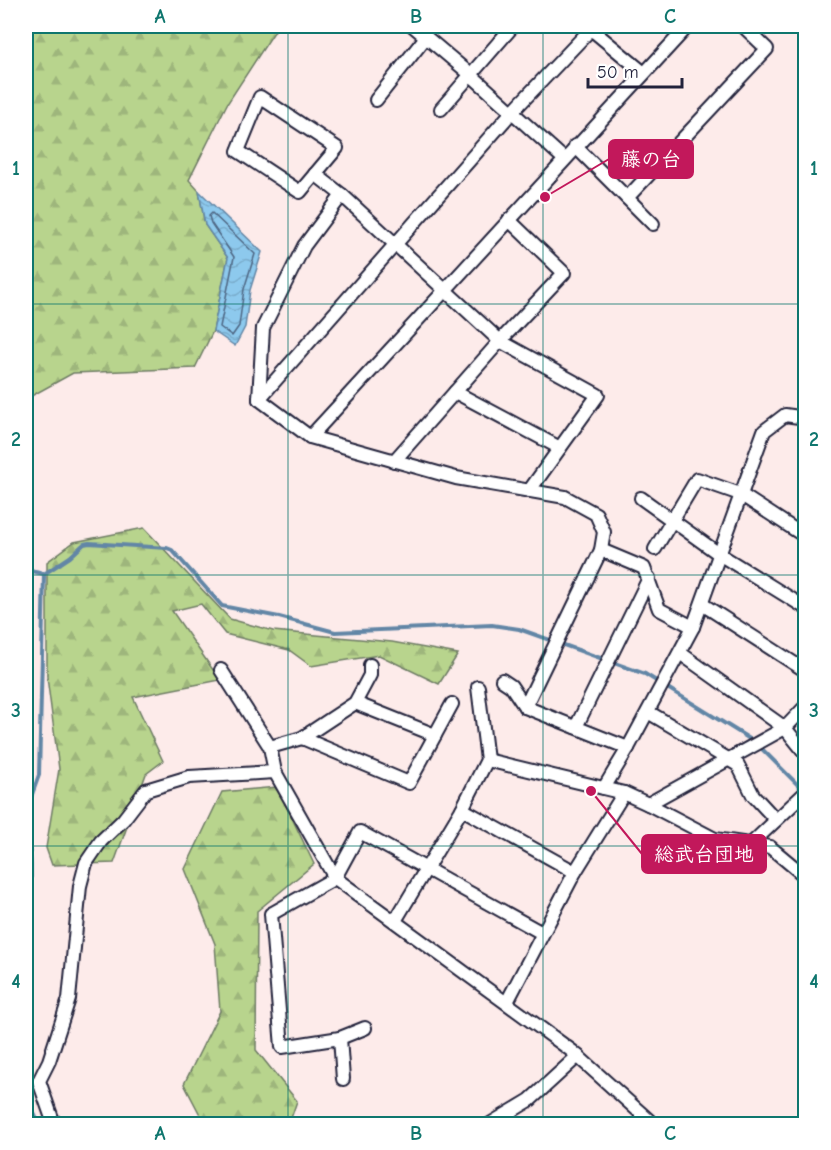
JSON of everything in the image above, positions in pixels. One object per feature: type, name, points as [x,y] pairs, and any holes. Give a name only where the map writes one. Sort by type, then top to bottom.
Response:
[{"type":"street","points":[[413,26],[564,159]]},
{"type":"street","points":[[310,437],[685,26]]},
{"type":"street","points":[[627,198],[767,49],[743,26]]},
{"type":"street","points":[[441,109],[509,27]]},
{"type":"street","points":[[259,399],[513,112],[591,29],[644,73]]},
{"type":"street","points":[[376,100],[426,37]]},
{"type":"street","points":[[260,97],[337,148],[315,174],[300,192],[238,151],[260,97]]},
{"type":"street","points":[[575,146],[653,224]]},
{"type":"street","points":[[315,174],[342,195],[500,341],[598,395],[529,491]]},
{"type":"street","points":[[259,399],[263,328],[304,246],[342,195]]},
{"type":"street","points":[[394,461],[500,341],[564,273],[509,220]]},
{"type":"street","points":[[455,392],[560,448]]},
{"type":"street","points":[[259,399],[310,437],[456,478],[565,497],[596,514],[604,532],[601,550],[525,707]]},
{"type":"street","points":[[604,788],[693,627],[764,431],[784,415],[806,418]]},
{"type":"street","points":[[655,549],[697,479],[740,494],[806,537]]},
{"type":"street","points":[[641,498],[719,554],[806,608]]},
{"type":"street","points":[[601,550],[644,568],[659,609],[693,627]]},
{"type":"street","points":[[576,727],[648,578]]},
{"type":"street","points":[[702,604],[806,671]]},
{"type":"street","points":[[680,653],[785,728],[806,754]]},
{"type":"street","points":[[270,747],[302,738],[355,702],[370,675],[370,665]]},
{"type":"street","points":[[221,670],[270,747],[275,772],[335,878],[578,1056],[653,1125]]},
{"type":"street","points":[[502,680],[511,686],[525,707],[628,748]]},
{"type":"street","points":[[395,921],[462,809],[487,760],[478,687]]},
{"type":"street","points":[[355,702],[435,735]]},
{"type":"street","points":[[302,738],[409,783],[452,704]]},
{"type":"street","points":[[648,804],[785,728],[806,706]]},
{"type":"street","points":[[648,712],[738,765],[753,795],[776,820]]},
{"type":"street","points":[[487,760],[624,793],[715,839],[770,847],[806,877]]},
{"type":"street","points":[[54,1125],[39,1081],[49,1061],[69,999],[80,886],[86,863],[101,841],[123,820],[146,790],[189,777],[275,772]]},
{"type":"street","points":[[752,843],[806,792]]},
{"type":"street","points":[[507,1002],[575,872],[624,793]]},
{"type":"street","points":[[462,809],[575,872]]},
{"type":"street","points":[[365,1028],[340,1038],[282,1047],[271,914],[335,878],[360,832],[542,933]]},
{"type":"street","points":[[340,1038],[343,1079]]},
{"type":"street","points":[[490,1125],[530,1100],[578,1056]]},
{"type":"green space","points":[[26,26],[278,26],[227,104],[189,180],[199,191],[205,225],[228,258],[213,331],[195,368],[73,373],[26,399]]},
{"type":"green space","points":[[144,528],[230,619],[273,631],[392,642],[458,654],[439,684],[379,655],[311,666],[289,650],[225,634],[201,604],[172,611],[220,680],[133,697],[163,761],[146,774],[114,863],[52,865],[46,848],[59,769],[47,677],[47,562],[74,542]]},
{"type":"green space","points":[[277,787],[314,864],[257,911],[256,1050],[297,1101],[289,1124],[205,1124],[184,1084],[220,1011],[215,944],[185,869],[222,792]]},
{"type":"water","points":[[199,191],[262,252],[250,290],[245,327],[235,346],[213,331],[228,258],[205,225]]},
{"type":"waterway","points":[[44,574],[70,557],[84,544],[167,548],[172,550],[222,606],[279,617],[335,632],[492,625],[519,629],[645,674],[753,741]]},
{"type":"waterway","points":[[26,570],[44,574]]},
{"type":"waterway","points":[[26,823],[27,808],[39,775],[44,574]]},
{"type":"waterway","points":[[759,746],[805,792]]},
{"type":"waterway","points":[[26,832],[31,878],[26,924]]},
{"type":"waterway","points":[[26,1096],[39,1124]]},
{"type":"place","name":"藤の台","points":[[545,197]]},
{"type":"place","name":"総武台団地","points":[[591,791]]}]
